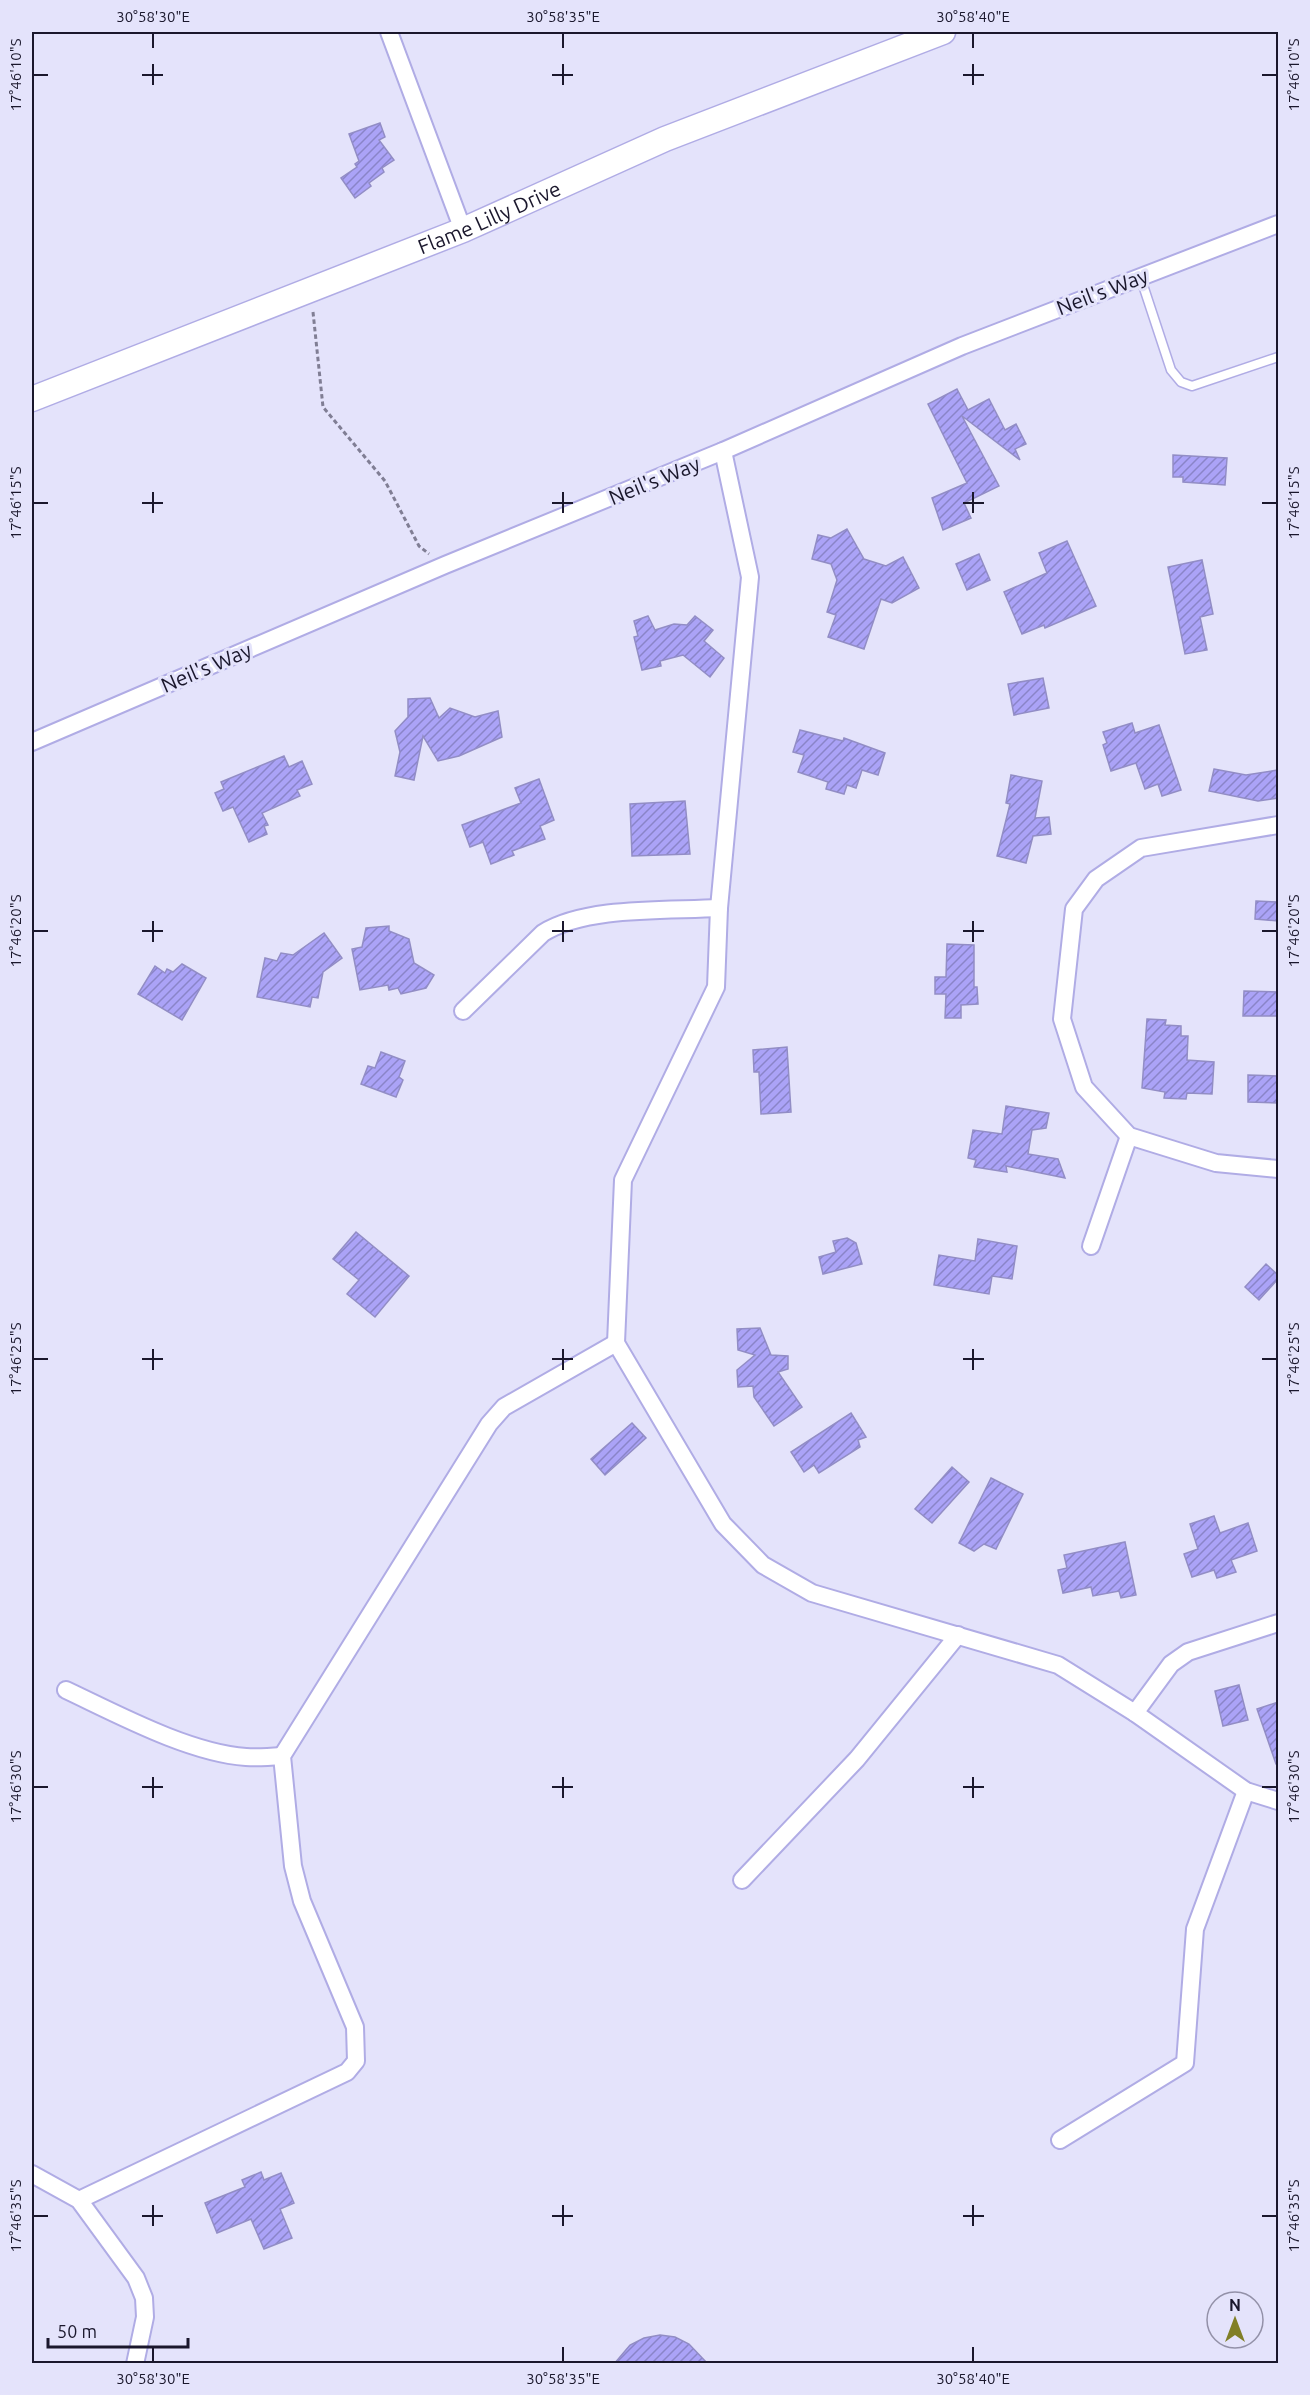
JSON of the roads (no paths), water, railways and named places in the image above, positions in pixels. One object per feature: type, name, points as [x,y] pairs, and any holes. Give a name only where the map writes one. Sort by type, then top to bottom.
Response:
[{"type":"street","points":[[389,32],[463,230]]},
{"type":"street","name":"Flame Lilly Drive","points":[[32,399],[310,288],[463,230],[664,139],[943,32]]},
{"type":"street","name":"Neil's Way","points":[[32,742],[445,565],[723,451],[962,346],[1278,224]]},
{"type":"street","points":[[723,451],[750,577],[719,908],[716,987],[623,1180],[616,1343],[723,1524],[763,1565],[812,1593],[1058,1665],[1135,1713],[1246,1791],[1278,1801]]},
{"type":"street","points":[[1278,825],[1141,848],[1095,879],[1074,909],[1062,1019],[1084,1087],[1129,1136],[1216,1163],[1278,1169]]},
{"type":"street","points":[[463,1011],[543,933],[558,924],[598,915],[719,908]]},
{"type":"street","points":[[1091,1246],[1129,1136]]},
{"type":"street","points":[[79,2200],[347,2072],[356,2061],[355,2027],[302,1901],[295,1875],[282,1756],[489,1424],[504,1407],[616,1343]]},
{"type":"street","points":[[1135,1713],[1171,1664],[1188,1652],[1278,1623]]},
{"type":"street","points":[[742,1880],[857,1759],[958,1635]]},
{"type":"street","points":[[66,1690],[130,1720],[201,1748],[244,1757],[282,1756]]},
{"type":"street","points":[[1060,2140],[1185,2063],[1195,1929],[1246,1791]]},
{"type":"street","points":[[32,2174],[79,2200],[136,2278],[144,2298],[145,2317],[135,2364]]},
{"type":"lane","points":[[1140,276],[1172,370],[1181,382],[1192,386],[1278,357]]}]
